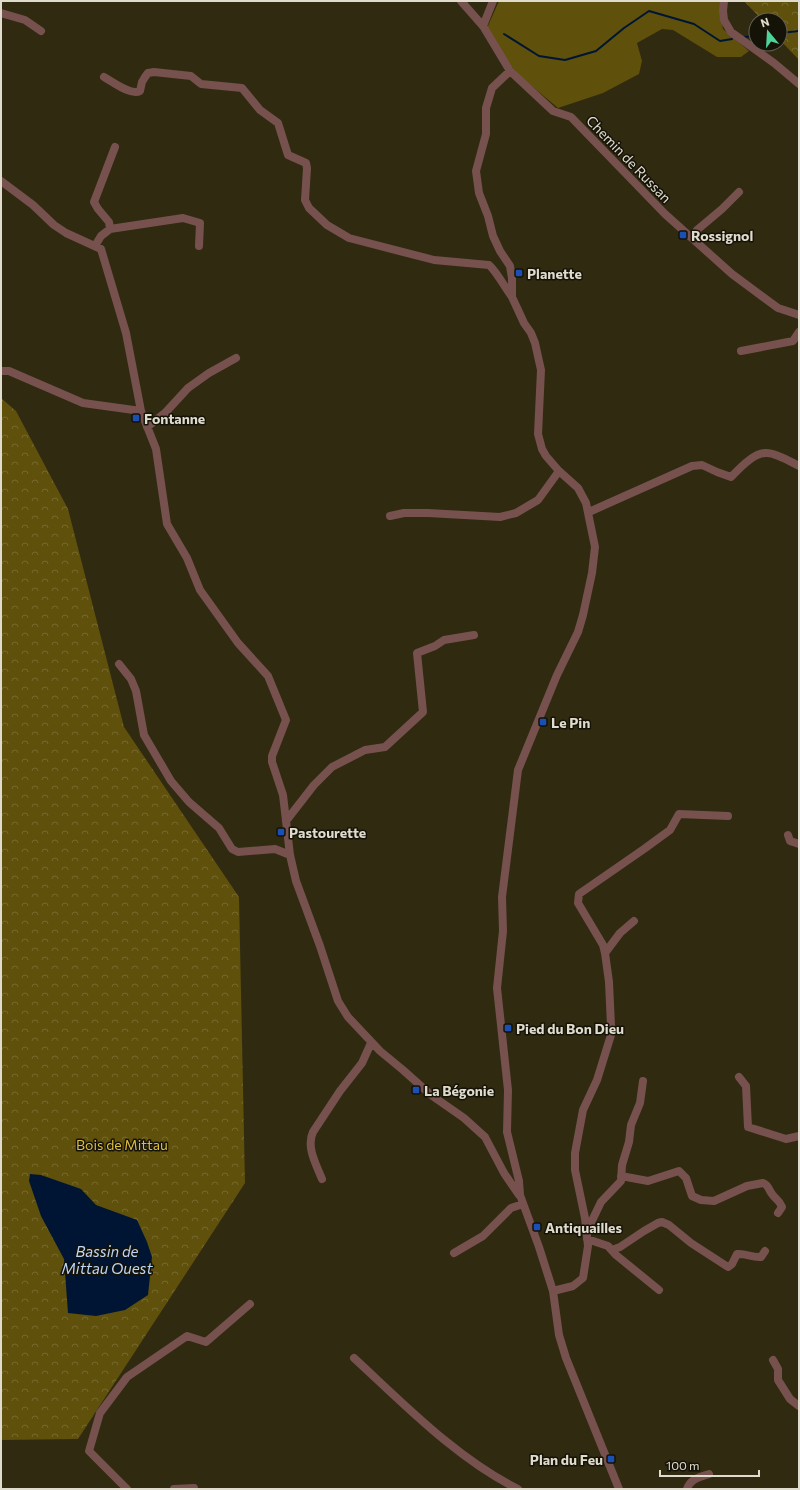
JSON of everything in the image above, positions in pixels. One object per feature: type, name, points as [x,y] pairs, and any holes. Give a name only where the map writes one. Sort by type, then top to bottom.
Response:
[{"type":"street","name":"Chemin de Russan","points":[[461,1],[483,26],[510,71],[553,111],[571,117],[665,214],[732,274],[778,308],[799,315]]},
{"type":"street","points":[[483,26],[494,1]]},
{"type":"street","points":[[724,1],[724,20],[731,32],[774,63],[799,84]]},
{"type":"street","points":[[1,13],[25,20],[40,30]]},
{"type":"street","points":[[510,71],[492,88],[486,108],[486,134],[476,171],[478,193],[500,251],[510,266],[512,278],[512,297]]},
{"type":"street","points":[[104,76],[129,92],[137,93],[140,91],[144,77],[148,73],[154,72],[191,76],[201,84],[242,88],[260,110],[278,123],[288,155],[306,162],[305,200],[309,208],[327,225],[349,238],[427,259],[489,265],[494,269],[496,276],[512,297],[535,343],[542,370],[538,434],[546,456],[559,471],[578,488],[586,503],[589,512],[590,530],[595,547],[594,563],[578,632],[557,676],[518,770],[502,897],[503,931],[497,988],[508,1090],[507,1132],[519,1181],[520,1196]]},
{"type":"street","points":[[110,229],[109,222],[94,202],[115,147]]},
{"type":"street","points":[[1,181],[34,205],[54,225],[66,233],[101,249],[124,326],[141,411],[156,449],[167,524],[187,558],[200,590],[238,643],[268,676],[286,720],[272,756],[272,762],[283,795],[290,855],[296,881],[338,1001],[348,1017],[371,1043],[431,1095],[464,1118],[485,1137],[504,1173],[520,1196],[535,1235],[553,1291],[559,1336],[566,1358],[617,1489]]},
{"type":"street","points":[[692,237],[739,192]]},
{"type":"street","points":[[95,246],[101,236],[110,229],[183,218],[200,223],[199,246]]},
{"type":"street","points":[[741,351],[793,340],[799,332]]},
{"type":"street","points":[[147,427],[165,413],[188,388],[209,373],[236,358]]},
{"type":"street","points":[[1,371],[9,371],[83,403],[141,411]]},
{"type":"street","points":[[589,512],[692,466],[702,465],[730,477],[742,465],[757,456],[767,453],[784,458],[799,466]]},
{"type":"street","points":[[390,516],[404,513],[428,513],[500,517],[516,513],[538,500],[559,471]]},
{"type":"street","points":[[286,821],[314,785],[332,767],[365,750],[385,747],[423,712],[417,653],[435,646],[444,640],[474,635]]},
{"type":"street","points":[[119,664],[131,680],[136,691],[144,736],[171,781],[189,802],[219,828],[232,849],[238,852],[276,849],[290,855]]},
{"type":"street","points":[[553,1291],[573,1286],[583,1278],[588,1246],[574,1170],[574,1152],[583,1110],[597,1080],[611,1035],[609,982],[605,953],[603,945],[578,903],[579,894],[670,830],[679,814],[728,816]]},
{"type":"street","points":[[788,835],[790,841],[799,844]]},
{"type":"street","points":[[605,953],[620,933],[634,921]]},
{"type":"street","points":[[322,1179],[315,1162],[310,1138],[340,1091],[362,1062],[371,1043]]},
{"type":"street","points":[[739,1077],[746,1086],[748,1127],[786,1139],[799,1136]]},
{"type":"street","points":[[587,1235],[601,1202],[621,1181],[622,1165],[629,1142],[631,1126],[640,1103],[643,1081]]},
{"type":"street","points":[[621,1176],[648,1181],[679,1171],[686,1178],[692,1196],[701,1200],[714,1201],[747,1186],[764,1183],[767,1184],[772,1194],[779,1200],[782,1207],[778,1213]]},
{"type":"street","points":[[454,1253],[483,1236],[511,1208],[523,1204]]},
{"type":"street","points":[[612,1250],[620,1247],[644,1231],[662,1222],[669,1225],[691,1243],[728,1267],[732,1264],[737,1254],[742,1253],[754,1257],[761,1256],[766,1251]]},
{"type":"street","points":[[587,1235],[608,1246],[616,1255],[659,1290]]},
{"type":"street","points":[[127,1489],[89,1451],[100,1413],[127,1377],[187,1336],[206,1342],[250,1304]]},
{"type":"street","points":[[354,1358],[463,1455],[507,1484],[518,1489]]},
{"type":"street","points":[[773,1360],[778,1369],[778,1380],[790,1399],[799,1406]]},
{"type":"street","points":[[687,1489],[688,1484],[694,1479],[709,1474]]},
{"type":"street","points":[[174,1489],[194,1488]]},
{"type":"green space","points":[[499,1],[720,1],[723,29],[748,52],[741,57],[717,57],[673,30],[662,29],[637,43],[642,61],[639,74],[603,93],[558,108],[521,77],[511,66],[487,28]]},
{"type":"green space","points":[[744,1],[799,1],[799,60],[788,48],[788,12],[754,12]]},
{"type":"green space","name":"Bois de Mittau","points":[[1,398],[16,411],[68,509],[124,727],[239,897],[245,1183],[78,1439],[1,1440]]},
{"type":"water","name":"Bassin de Mittau Ouest","points":[[30,1174],[41,1175],[81,1189],[96,1205],[137,1220],[152,1257],[148,1295],[125,1310],[96,1316],[68,1313],[64,1259],[41,1216],[29,1181]]},
{"type":"waterway","points":[[504,34],[539,56],[565,60],[596,51],[624,28],[649,11],[694,24],[720,41],[732,39]]},
{"type":"waterway","points":[[788,32],[799,31]]},
{"type":"place","name":"Rossignol","points":[[683,235]]},
{"type":"place","name":"Planette","points":[[519,273]]},
{"type":"place","name":"Fontanne","points":[[136,418]]},
{"type":"place","name":"Le Pin","points":[[543,722]]},
{"type":"place","name":"Pastourette","points":[[281,832]]},
{"type":"place","name":"Pied du Bon Dieu","points":[[508,1028]]},
{"type":"place","name":"La Bégonie","points":[[416,1090]]},
{"type":"place","name":"Antiquailles","points":[[537,1227]]},
{"type":"place","name":"Plan du Feu","points":[[611,1459]]}]
